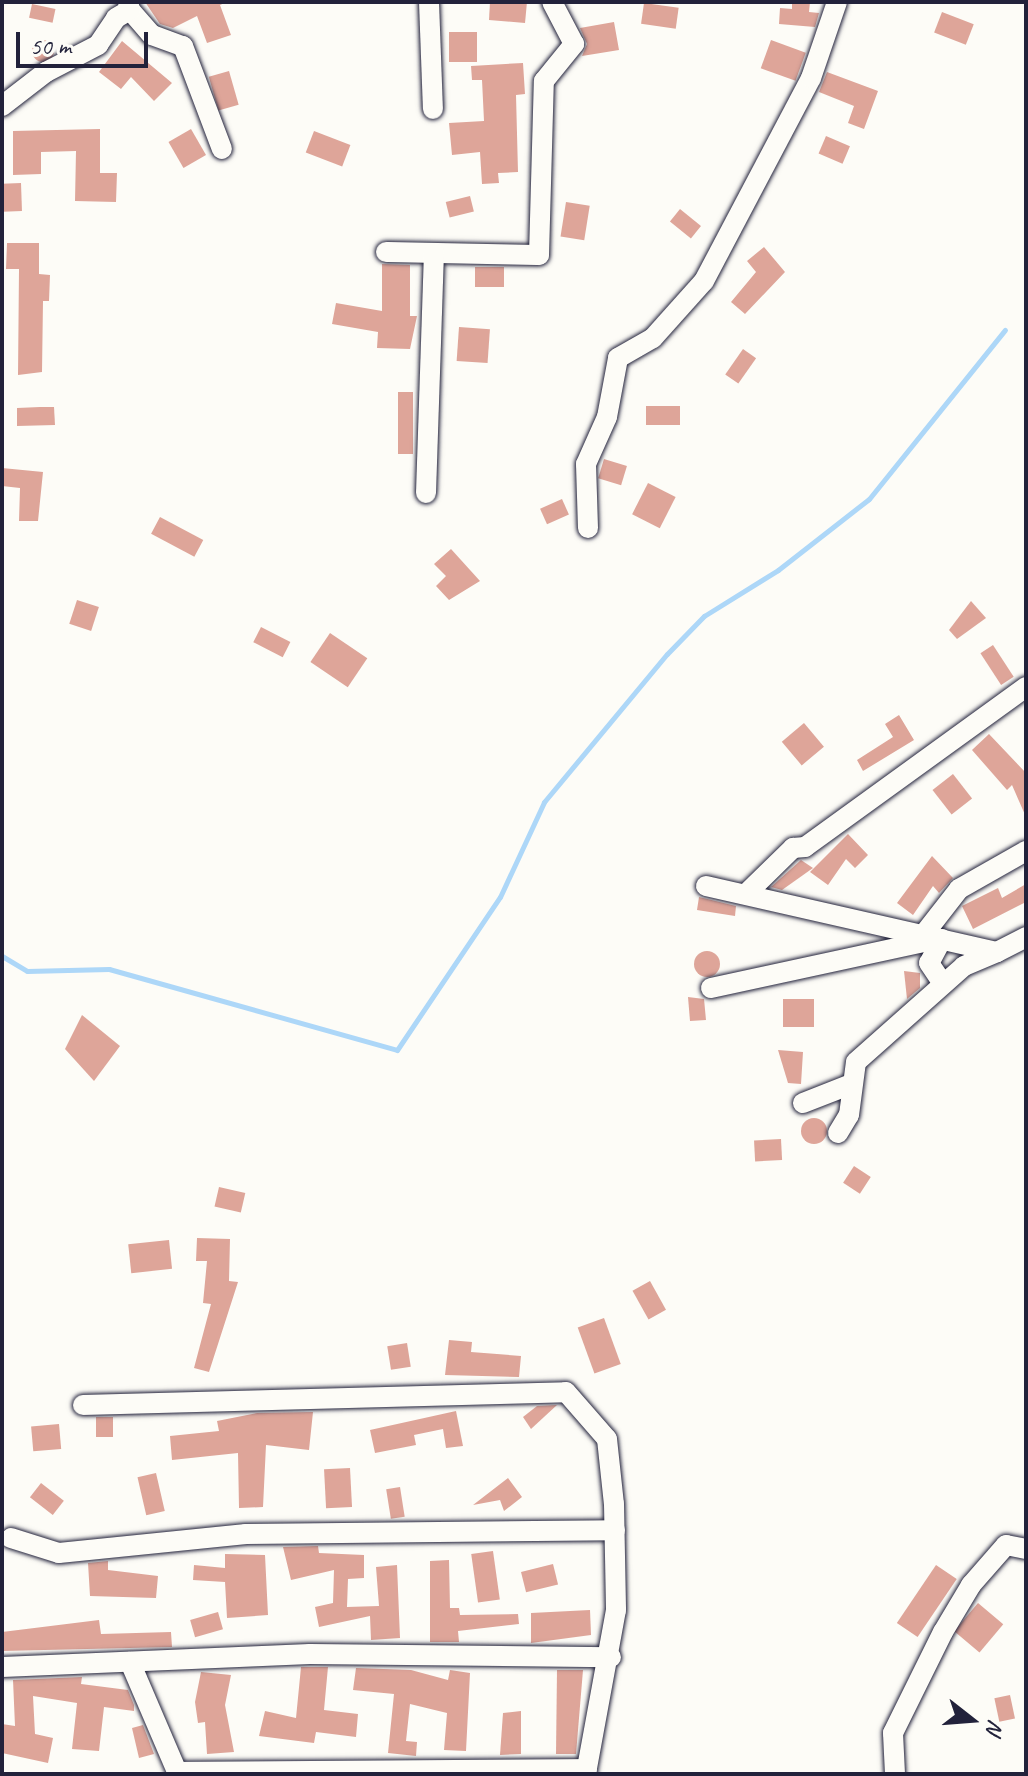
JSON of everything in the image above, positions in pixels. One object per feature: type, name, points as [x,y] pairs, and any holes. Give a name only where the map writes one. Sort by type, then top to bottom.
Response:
[{"type":"street","points":[[429,2],[433,109]]},
{"type":"street","points":[[386,252],[539,255],[544,81],[574,44],[552,2]]},
{"type":"street","points":[[588,528],[586,464],[607,417],[618,358],[653,338],[704,281],[811,78],[837,2]]},
{"type":"street","points":[[2,106],[46,72],[98,45],[116,18],[129,6],[152,35],[183,46],[222,149]]},
{"type":"street","points":[[426,493],[434,253]]},
{"type":"street","points":[[746,894],[793,848],[805,847],[1026,687]]},
{"type":"street","points":[[943,984],[929,963],[933,936],[959,889],[1026,851]]},
{"type":"street","points":[[706,886],[997,952]]},
{"type":"street","points":[[711,988],[933,936]]},
{"type":"street","points":[[838,1133],[849,1115],[849,1085],[856,1062],[943,984],[1026,937]]},
{"type":"street","points":[[803,1103],[849,1085]]},
{"type":"street","points":[[83,1405],[566,1392],[607,1439],[615,1530],[611,1657],[586,1772],[178,1773],[130,1662]]},
{"type":"street","points":[[11,1538],[59,1553],[246,1534],[615,1530]]},
{"type":"street","points":[[895,1774],[893,1733],[943,1632],[971,1585],[1006,1545],[1026,1549]]},
{"type":"street","points":[[2,1667],[310,1654],[611,1657]]},
{"type":"building","points":[[145,2],[227,2],[220,5],[231,35],[207,43],[197,16],[173,28],[160,24]]},
{"type":"building","points":[[490,2],[527,2],[525,23],[489,20]]},
{"type":"building","points":[[792,2],[810,2],[809,12],[819,13],[815,27],[779,24],[780,8],[792,9]]},
{"type":"building","points":[[644,3],[679,8],[676,29],[641,24]]},
{"type":"building","points":[[32,4],[55,9],[53,23],[29,18]]},
{"type":"building","points":[[942,12],[974,24],[966,45],[934,33]]},
{"type":"building","points":[[614,22],[619,50],[582,56],[587,44],[580,28]]},
{"type":"building","points":[[449,32],[477,32],[477,62],[449,62]]},
{"type":"building","points":[[43,40],[51,43],[54,51],[51,59],[43,62],[35,59],[32,51],[35,43]]},
{"type":"building","points":[[771,40],[806,53],[796,81],[761,68]]},
{"type":"building","points":[[122,41],[172,83],[154,101],[131,77],[121,89],[99,72]]},
{"type":"building","points":[[523,63],[525,94],[516,95],[518,172],[498,173],[499,183],[482,184],[480,152],[452,155],[449,123],[484,121],[482,80],[472,80],[471,66]]},
{"type":"building","points":[[229,71],[239,105],[218,110],[209,77]]},
{"type":"building","points":[[827,72],[878,91],[864,129],[848,123],[854,106],[819,92]]},
{"type":"building","points":[[100,129],[100,173],[117,173],[116,202],[75,201],[76,151],[41,152],[41,174],[13,175],[13,131]]},
{"type":"building","points":[[191,129],[206,155],[183,168],[168,142]]},
{"type":"building","points":[[314,131],[350,145],[342,166],[306,152]]},
{"type":"building","points":[[826,136],[850,146],[843,164],[819,153]]},
{"type":"building","points":[[21,183],[22,211],[3,212],[2,184]]},
{"type":"building","points":[[470,196],[474,212],[450,218],[446,202]]},
{"type":"building","points":[[566,202],[590,206],[584,240],[561,237]]},
{"type":"building","points":[[680,209],[701,226],[691,238],[670,221]]},
{"type":"building","points":[[7,243],[39,243],[39,274],[50,275],[49,301],[43,301],[42,372],[18,375],[19,269],[6,269]]},
{"type":"building","points":[[764,247],[785,272],[745,314],[731,302],[756,272],[747,261]]},
{"type":"building","points":[[382,264],[410,265],[410,316],[417,316],[410,349],[377,348],[378,332],[332,324],[336,303],[382,311]]},
{"type":"building","points":[[475,267],[504,267],[504,287],[475,287]]},
{"type":"building","points":[[459,327],[490,329],[488,363],[457,361]]},
{"type":"building","points":[[743,349],[756,358],[738,384],[725,374]]},
{"type":"building","points":[[398,392],[413,392],[413,454],[398,454]]},
{"type":"building","points":[[646,406],[680,406],[680,425],[646,425]]},
{"type":"building","points":[[54,407],[55,425],[17,426],[17,408]]},
{"type":"building","points":[[604,459],[627,466],[621,485],[598,478]]},
{"type":"building","points":[[2,468],[43,472],[38,521],[19,521],[20,488],[2,486]]},
{"type":"building","points":[[648,483],[676,497],[660,528],[632,514]]},
{"type":"building","points":[[562,499],[569,515],[547,524],[540,509]]},
{"type":"building","points":[[160,517],[203,540],[194,557],[151,534]]},
{"type":"building","points":[[451,549],[480,581],[449,600],[436,586],[446,576],[434,564]]},
{"type":"building","points":[[77,600],[99,607],[91,631],[69,624]]},
{"type":"building","points":[[971,601],[986,618],[957,639],[949,630]]},
{"type":"building","points":[[261,627],[290,642],[283,657],[253,642]]},
{"type":"building","points":[[330,633],[367,658],[348,687],[310,662]]},
{"type":"building","points":[[993,645],[1014,677],[1001,685],[980,653]]},
{"type":"building","points":[[899,715],[914,740],[863,771],[857,760],[893,737],[885,724]]},
{"type":"building","points":[[804,723],[824,747],[802,765],[782,742]]},
{"type":"building","points":[[989,734],[1026,773],[1026,817],[1012,785],[1007,790],[972,750]]},
{"type":"building","points":[[953,774],[972,798],[952,814],[933,790]]},
{"type":"building","points":[[848,834],[868,855],[855,868],[846,859],[828,885],[810,872]]},
{"type":"building","points":[[932,856],[953,878],[939,893],[933,886],[913,915],[897,903]]},
{"type":"building","points":[[801,860],[813,868],[782,890],[771,887]]},
{"type":"building","points":[[1026,884],[1026,902],[973,929],[962,906],[998,888],[1002,898]]},
{"type":"building","points":[[699,897],[736,906],[735,916],[697,910]]},
{"type":"building","points":[[707,951],[716,955],[720,964],[716,973],[707,977],[698,973],[694,964],[698,955]]},
{"type":"building","points":[[904,971],[920,973],[920,988],[907,999]]},
{"type":"building","points":[[688,997],[704,999],[706,1020],[690,1021]]},
{"type":"building","points":[[783,999],[814,999],[814,1027],[783,1027]]},
{"type":"building","points":[[82,1015],[120,1046],[94,1081],[65,1049]]},
{"type":"building","points":[[778,1050],[803,1052],[801,1084],[788,1083]]},
{"type":"building","points":[[814,1118],[823,1122],[827,1131],[823,1140],[814,1144],[805,1140],[801,1131],[805,1122]]},
{"type":"building","points":[[781,1139],[782,1160],[755,1161],[754,1140]]},
{"type":"building","points":[[854,1166],[871,1177],[860,1194],[843,1183]]},
{"type":"building","points":[[219,1187],[245,1193],[241,1213],[215,1206]]},
{"type":"building","points":[[197,1238],[230,1239],[229,1281],[238,1282],[209,1372],[194,1368],[211,1304],[203,1303],[207,1261],[196,1261]]},
{"type":"building","points":[[169,1240],[172,1269],[131,1273],[128,1244]]},
{"type":"building","points":[[650,1281],[666,1310],[649,1320],[633,1291]]},
{"type":"building","points":[[604,1318],[621,1364],[594,1374],[578,1328]]},
{"type":"building","points":[[449,1340],[472,1342],[471,1352],[521,1356],[519,1377],[445,1375]]},
{"type":"building","points":[[407,1343],[411,1367],[391,1370],[387,1346]]},
{"type":"building","points":[[557,1405],[531,1429],[523,1417],[537,1406]]},
{"type":"building","points":[[456,1411],[463,1446],[446,1448],[443,1429],[414,1435],[416,1445],[375,1453],[370,1430]]},
{"type":"building","points":[[313,1412],[309,1450],[266,1445],[263,1507],[239,1508],[238,1453],[172,1460],[170,1436],[219,1431],[217,1421],[257,1413]]},
{"type":"building","points":[[96,1417],[113,1417],[113,1437],[96,1437]]},
{"type":"building","points":[[59,1424],[61,1449],[33,1451],[31,1426]]},
{"type":"building","points":[[350,1468],[352,1507],[326,1508],[324,1469]]},
{"type":"building","points":[[156,1473],[165,1511],[146,1515],[137,1477]]},
{"type":"building","points":[[508,1478],[522,1497],[504,1511],[500,1500],[473,1505]]},
{"type":"building","points":[[41,1483],[64,1501],[53,1515],[30,1497]]},
{"type":"building","points":[[400,1487],[405,1517],[391,1519],[386,1489]]},
{"type":"building","points":[[318,1546],[319,1553],[364,1555],[364,1578],[348,1579],[347,1607],[379,1606],[376,1567],[397,1565],[400,1638],[371,1640],[370,1616],[319,1627],[315,1607],[333,1603],[334,1570],[291,1580],[283,1547]]},
{"type":"building","points":[[493,1551],[500,1600],[478,1603],[471,1554]]},
{"type":"building","points":[[225,1554],[265,1555],[268,1615],[227,1618],[225,1582],[193,1580],[194,1565],[225,1568]]},
{"type":"building","points":[[449,1560],[450,1608],[459,1608],[460,1615],[518,1614],[519,1624],[458,1631],[459,1642],[430,1642],[430,1561]]},
{"type":"building","points":[[108,1561],[108,1570],[158,1576],[156,1598],[90,1596],[88,1563]]},
{"type":"building","points":[[553,1564],[558,1584],[526,1592],[521,1572]]},
{"type":"building","points":[[936,1565],[957,1579],[918,1637],[897,1623]]},
{"type":"building","points":[[978,1603],[1003,1624],[979,1653],[954,1631]]},
{"type":"building","points":[[590,1610],[591,1635],[531,1643],[531,1613]]},
{"type":"building","points":[[218,1612],[223,1629],[195,1637],[190,1620]]},
{"type":"building","points":[[99,1620],[101,1634],[171,1632],[172,1647],[2,1651],[2,1632]]},
{"type":"building","points":[[301,1667],[328,1667],[324,1710],[358,1714],[356,1737],[316,1732],[314,1743],[259,1736],[265,1711],[296,1718]]},
{"type":"building","points":[[356,1668],[411,1670],[448,1680],[450,1670],[470,1673],[466,1751],[444,1750],[447,1713],[410,1704],[406,1741],[417,1742],[416,1756],[388,1753],[394,1694],[353,1690]]},
{"type":"building","points":[[557,1670],[583,1670],[576,1754],[556,1754]]},
{"type":"building","points":[[201,1672],[231,1675],[225,1705],[234,1752],[207,1754],[205,1722],[198,1723],[195,1702]]},
{"type":"building","points":[[82,1677],[81,1684],[128,1690],[134,1705],[134,1711],[104,1707],[99,1751],[72,1749],[77,1703],[33,1696],[35,1734],[53,1738],[48,1763],[2,1753],[2,1724],[15,1726],[13,1680]]},
{"type":"building","points":[[1010,1695],[1015,1718],[999,1722],[994,1698]]},
{"type":"building","points":[[521,1711],[521,1754],[500,1755],[503,1713]]},
{"type":"building","points":[[143,1725],[154,1754],[139,1758],[132,1728]]},
{"type":"waterway","points":[[2,956],[27,971],[109,969],[397,1050],[500,897],[544,802],[667,654],[704,616],[778,570],[869,499],[1005,330]]}]
